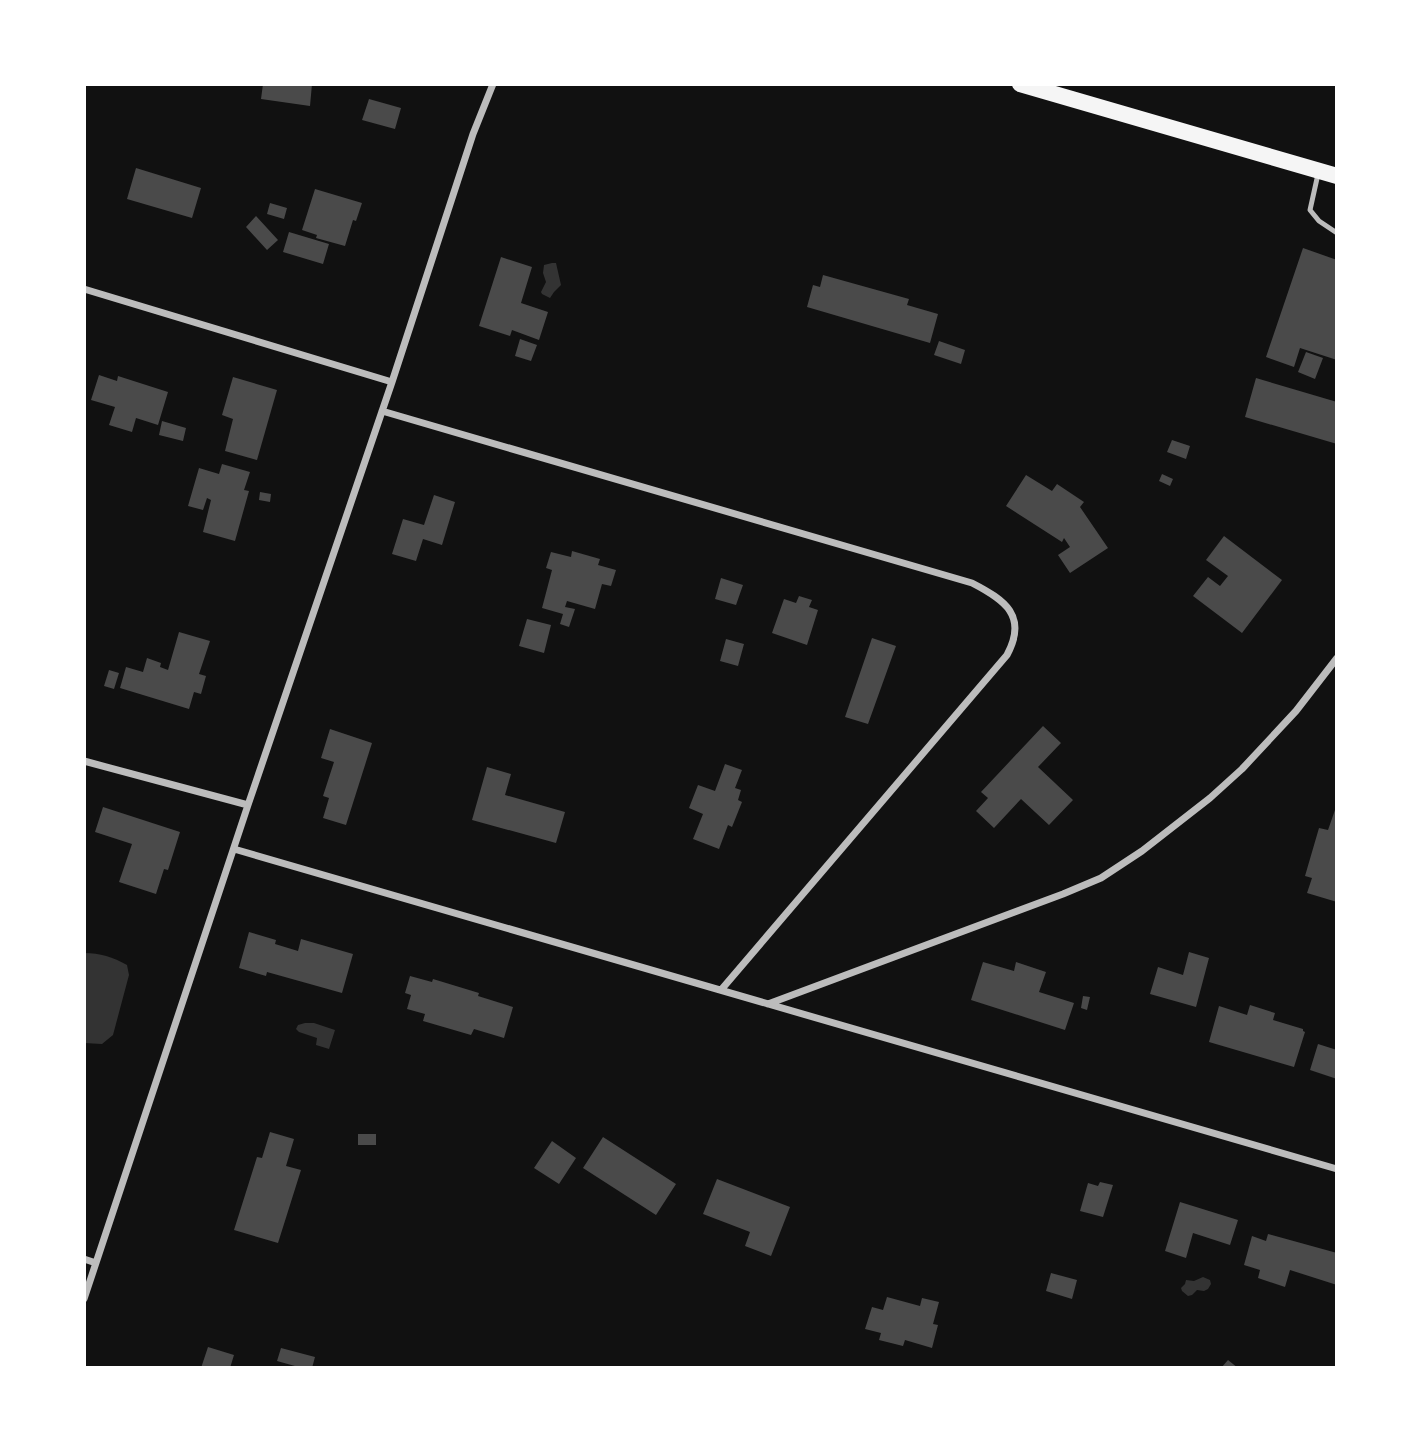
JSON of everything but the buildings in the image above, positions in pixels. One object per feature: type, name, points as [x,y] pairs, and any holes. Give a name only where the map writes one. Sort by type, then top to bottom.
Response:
[{"type":"main road","points":[[1026,85],[1337,176]]},
{"type":"street","points":[[84,1299],[473,134],[493,84]]},
{"type":"street","points":[[84,289],[392,382]]},
{"type":"street","points":[[382,411],[972,583],[1004,602],[1013,616],[1016,628],[1007,656],[721,990]]},
{"type":"street","points":[[768,1004],[1101,878],[1142,851],[1210,798],[1242,769],[1296,710],[1337,658]]},
{"type":"street","points":[[84,761],[248,806]]},
{"type":"street","points":[[234,849],[1337,1169]]},
{"type":"street","points":[[84,1259],[96,1263]]},
{"type":"lane","points":[[1319,171],[1310,210],[1319,221],[1337,233]]},
{"type":"shaded area","points":[[556,263],[561,285],[550,298],[541,292],[546,282],[544,265]]},
{"type":"shaded area","points":[[84,953],[122,962],[127,965],[129,975],[113,1035],[102,1044],[84,1043]]},
{"type":"shaded area","points":[[305,1023],[335,1030],[329,1049],[316,1045],[317,1038],[296,1029],[298,1025]]},
{"type":"shaded area","points":[[1203,1277],[1210,1280],[1208,1289],[1197,1290],[1188,1296],[1182,1291],[1186,1280],[1194,1281]]}]
